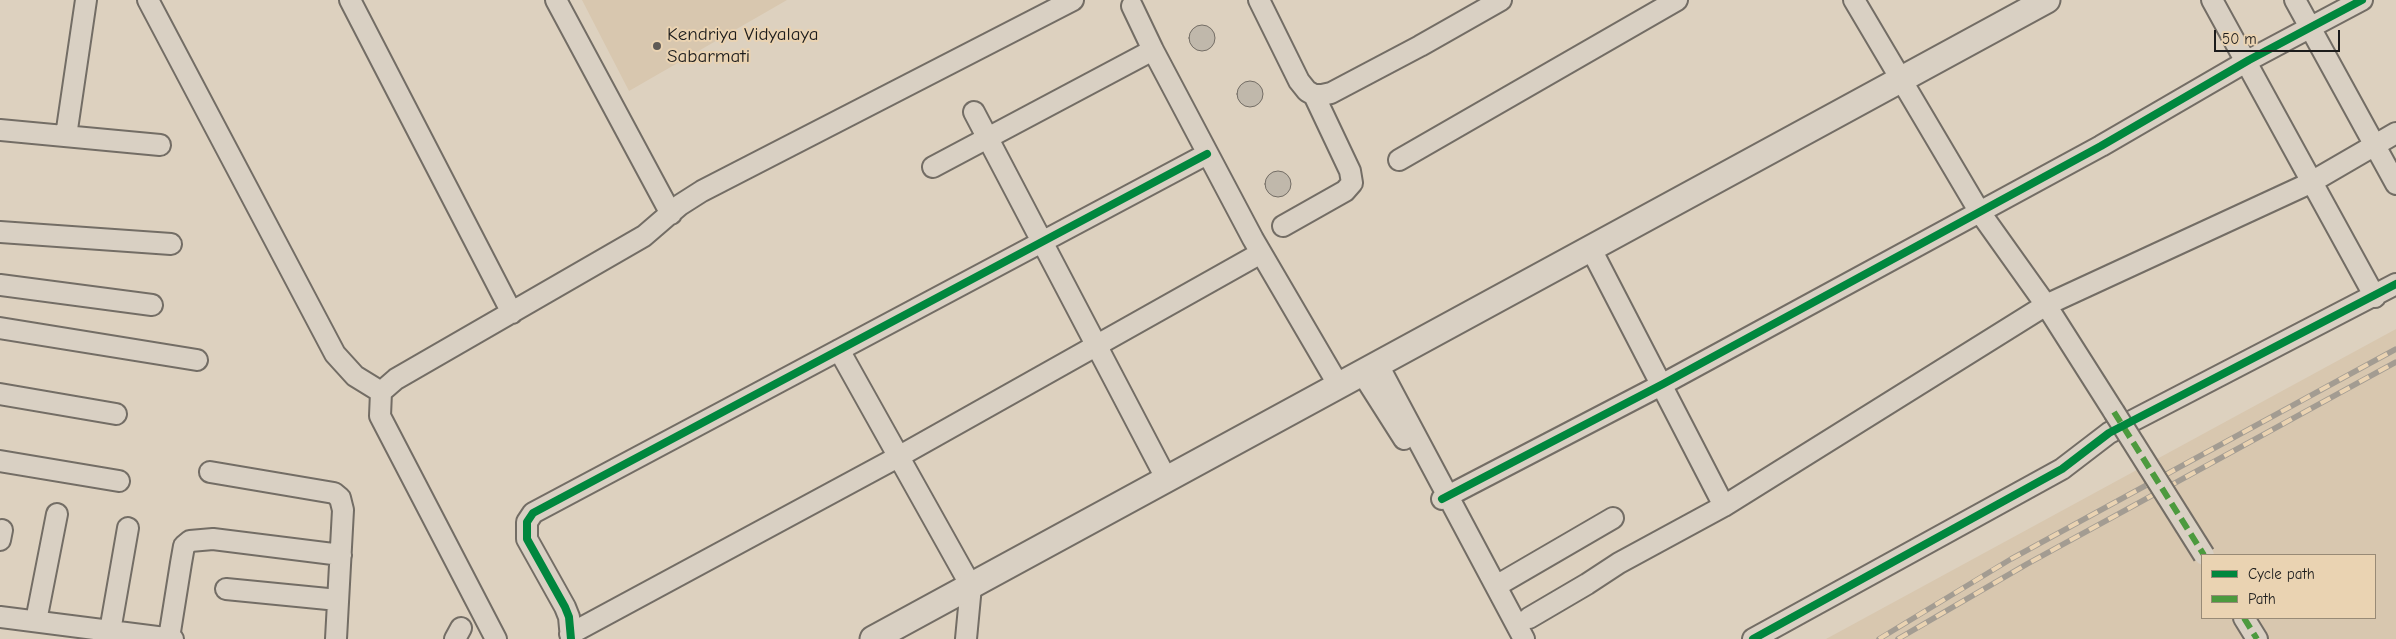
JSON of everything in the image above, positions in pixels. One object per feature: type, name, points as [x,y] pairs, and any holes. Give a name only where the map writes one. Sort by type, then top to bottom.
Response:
[{"type":"main road","points":[[873,639],[1591,249],[1901,78],[2048,0]]},
{"type":"street","points":[[66,136],[86,0]]},
{"type":"street","points":[[148,0],[335,354],[355,376],[381,392]]},
{"type":"street","points":[[350,0],[512,313]]},
{"type":"street","points":[[556,0],[671,214]]},
{"type":"street","points":[[496,639],[380,416],[381,392],[396,379],[644,236],[680,205],[702,192],[1073,0]]},
{"type":"street","points":[[1259,0],[1299,81],[1314,95],[1350,171],[1352,183],[1345,191],[1283,226]]},
{"type":"street","points":[[1314,95],[1331,93],[1420,46],[1500,0]]},
{"type":"street","points":[[1399,160],[1677,0]]},
{"type":"street","points":[[1854,0],[1979,211],[2046,305],[2203,554]]},
{"type":"street","points":[[2212,0],[2375,297]]},
{"type":"street","points":[[2295,0],[2396,184]]},
{"type":"street","points":[[1445,498],[1663,384],[2101,146],[2246,61],[2362,0]]},
{"type":"street","points":[[1132,6],[1207,154],[1261,253],[1339,386]]},
{"type":"street","points":[[933,168],[1153,50]]},
{"type":"street","points":[[974,112],[1167,480]]},
{"type":"street","points":[[0,130],[160,145]]},
{"type":"street","points":[[1529,618],[1619,563],[1724,506],[2046,305],[2313,181],[2396,133]]},
{"type":"street","points":[[1207,154],[533,513],[528,522],[527,539],[565,607],[570,637],[898,457],[1261,253]]},
{"type":"street","points":[[0,232],[171,244]]},
{"type":"street","points":[[1591,249],[1663,384],[1724,506]]},
{"type":"street","points":[[1753,639],[2062,469],[2109,433],[2375,297],[2396,284]]},
{"type":"street","points":[[0,285],[152,305]]},
{"type":"street","points":[[0,328],[197,360]]},
{"type":"street","points":[[839,350],[970,586],[966,639]]},
{"type":"street","points":[[1370,369],[1496,586],[1515,634]]},
{"type":"street","points":[[0,394],[116,414]]},
{"type":"street","points":[[0,461],[119,481]]},
{"type":"street","points":[[210,472],[334,493],[340,498],[343,510],[336,639]]},
{"type":"street","points":[[1445,498],[1515,634]]},
{"type":"street","points":[[36,621],[57,514]]},
{"type":"street","points":[[1496,586],[1613,518]]},
{"type":"street","points":[[110,631],[128,528]]},
{"type":"street","points":[[169,638],[184,546],[190,541],[213,539],[340,555]]},
{"type":"street","points":[[226,589],[338,600]]},
{"type":"street","points":[[1739,639],[1814,597]]},
{"type":"street","points":[[0,617],[173,639]]},
{"type":"street","points":[[2245,619],[2257,639]]},
{"type":"shaded area","name":"Kendriya Vidyalaya Sabarmati","points":[[582,0],[787,0],[629,91]]},
{"type":"shaded area","points":[[2396,329],[2396,639],[1826,639]]},
{"type":"building","points":[[1202,25],[1211,29],[1215,38],[1211,47],[1202,51],[1193,47],[1189,38],[1193,29]]},
{"type":"building","points":[[1250,81],[1259,85],[1263,94],[1259,103],[1250,107],[1241,103],[1237,94],[1241,85]]},
{"type":"building","points":[[1278,171],[1287,175],[1291,184],[1287,193],[1278,197],[1269,193],[1265,184],[1269,175]]},
{"type":"railway","points":[[1879,639],[2011,559],[2396,349]]},
{"type":"railway","points":[[1898,639],[2027,564],[2396,362]]},
{"type":"marked path","points":[[2114,412],[2203,554]]},
{"type":"marked path","points":[[2245,619],[2257,639]]},
{"type":"cycle path","points":[[1442,499],[1663,384],[2101,146],[2249,60],[2362,0]]},
{"type":"cycle path","points":[[571,639],[569,617],[565,607],[527,539],[527,522],[533,513],[1207,154]]},
{"type":"cycle path","points":[[1753,639],[2062,469],[2109,433],[2396,284]]},
{"type":"place","name":"Kendriya Vidyalaya Sabarmati","points":[[657,46]]}]
